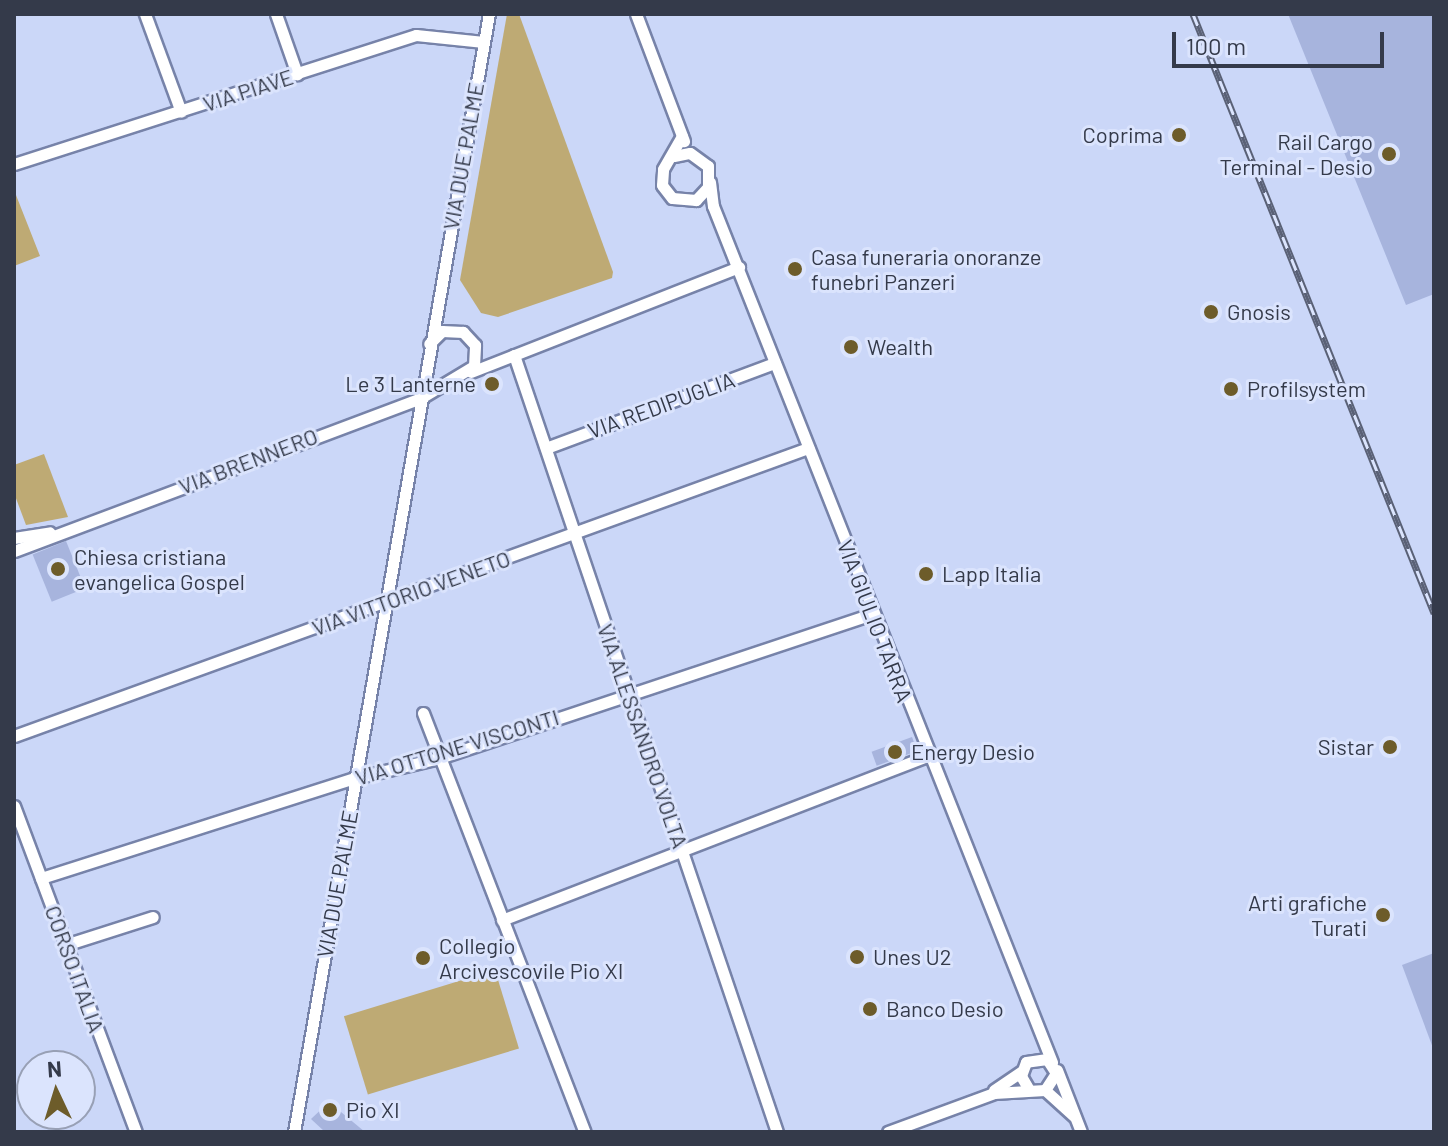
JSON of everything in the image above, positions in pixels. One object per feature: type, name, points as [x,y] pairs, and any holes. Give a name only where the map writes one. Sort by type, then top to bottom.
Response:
[{"type":"street","points":[[145,14],[181,112]]},
{"type":"street","points":[[276,14],[297,74]]},
{"type":"street","name":"VIA DUE PALME","points":[[294,1132],[419,399],[489,14]]},
{"type":"street","points":[[636,14],[690,153],[708,166],[713,206]]},
{"type":"street","name":"VIA PIAVE","points":[[14,164],[416,35],[484,42]]},
{"type":"street","points":[[682,136],[674,156],[663,169],[666,192],[688,202],[703,196],[710,182]]},
{"type":"street","points":[[674,156],[690,153]]},
{"type":"street","points":[[703,196],[713,206]]},
{"type":"street","name":"VIA GIULIO TARRA","points":[[713,206],[928,756],[1081,1132]]},
{"type":"street","points":[[419,399],[448,379],[739,267]]},
{"type":"street","points":[[438,298],[451,330],[501,360]]},
{"type":"street","points":[[448,379],[431,369],[428,349],[451,330]]},
{"type":"street","points":[[469,373],[475,345]]},
{"type":"street","name":"VIA ALESSANDRO VOLTA","points":[[514,355],[777,1132]]},
{"type":"street","name":"VIA REDIPUGLIA","points":[[546,448],[775,363]]},
{"type":"street","name":"VIA BRENNERO","points":[[14,551],[419,399]]},
{"type":"street","name":"VIA VITTORIO VENETO","points":[[14,736],[808,448]]},
{"type":"street","name":"VIA BRENNERO","points":[[14,538],[78,528]]},
{"type":"street","name":"VIA OTTONE VISCONTI","points":[[41,878],[355,778],[439,758],[873,614]]},
{"type":"street","points":[[423,713],[585,1132]]},
{"type":"street","points":[[502,920],[928,756]]},
{"type":"street","name":"CORSO ITALIA","points":[[14,806],[18,832],[41,878],[136,1132]]},
{"type":"street","points":[[65,945],[153,917]]},
{"type":"street","points":[[983,1096],[1021,1072],[1036,1057],[1054,1065],[1054,1084],[1045,1090]]},
{"type":"street","points":[[1021,1072],[1028,1088]]},
{"type":"street","points":[[888,1132],[983,1096],[1028,1088],[1045,1090],[1075,1116]]},
{"type":"street","points":[[772,1118],[788,1132]]},
{"type":"shaded area","points":[[507,14],[519,14],[613,272],[612,278],[498,317],[481,313],[460,280]]},
{"type":"shaded area","points":[[14,190],[40,256],[14,266]]},
{"type":"shaded area","points":[[44,454],[68,517],[26,525],[14,493],[14,465]]},
{"type":"shaded area","points":[[495,970],[519,1048],[368,1095],[344,1016]]},
{"type":"building","name":"Rail Cargo Terminal - Desio","points":[[1288,14],[1434,14],[1434,294],[1406,305]]},
{"type":"building","name":"Chiesa cristiana evangelica Gospel","points":[[66,541],[85,588],[52,602],[33,554]]},
{"type":"building","name":"Energy Desio","points":[[912,737],[917,751],[877,766],[872,752]]},
{"type":"building","points":[[1434,953],[1434,1048],[1433,1048],[1402,965]]},
{"type":"building","name":"Pio XI","points":[[329,1102],[365,1132],[325,1132],[311,1119]]},
{"type":"railway","points":[[1193,14],[1434,613]]},
{"type":"place","name":"Coprima","points":[[1179,135]]},
{"type":"place","name":"Rail Cargo Terminal - Desio","points":[[1389,154]]},
{"type":"place","name":"Casa funeraria onoranze funebri Panzeri","points":[[795,269]]},
{"type":"place","name":"Gnosis","points":[[1211,312]]},
{"type":"place","name":"Wealth","points":[[851,347]]},
{"type":"place","name":"Le 3 Lanterne","points":[[492,384]]},
{"type":"place","name":"Profilsystem","points":[[1231,389]]},
{"type":"place","name":"Chiesa cristiana evangelica Gospel","points":[[58,569]]},
{"type":"place","name":"Lapp Italia","points":[[926,574]]},
{"type":"place","name":"Sistar","points":[[1390,747]]},
{"type":"place","name":"Energy Desio","points":[[895,752]]},
{"type":"place","name":"Arti grafiche Turati","points":[[1383,915]]},
{"type":"place","name":"Unes U2","points":[[857,957]]},
{"type":"place","name":"Collegio Arcivescovile Pio XI","points":[[423,958]]},
{"type":"place","name":"Banco Desio","points":[[870,1009]]},
{"type":"place","name":"Pio XI","points":[[330,1110]]}]
